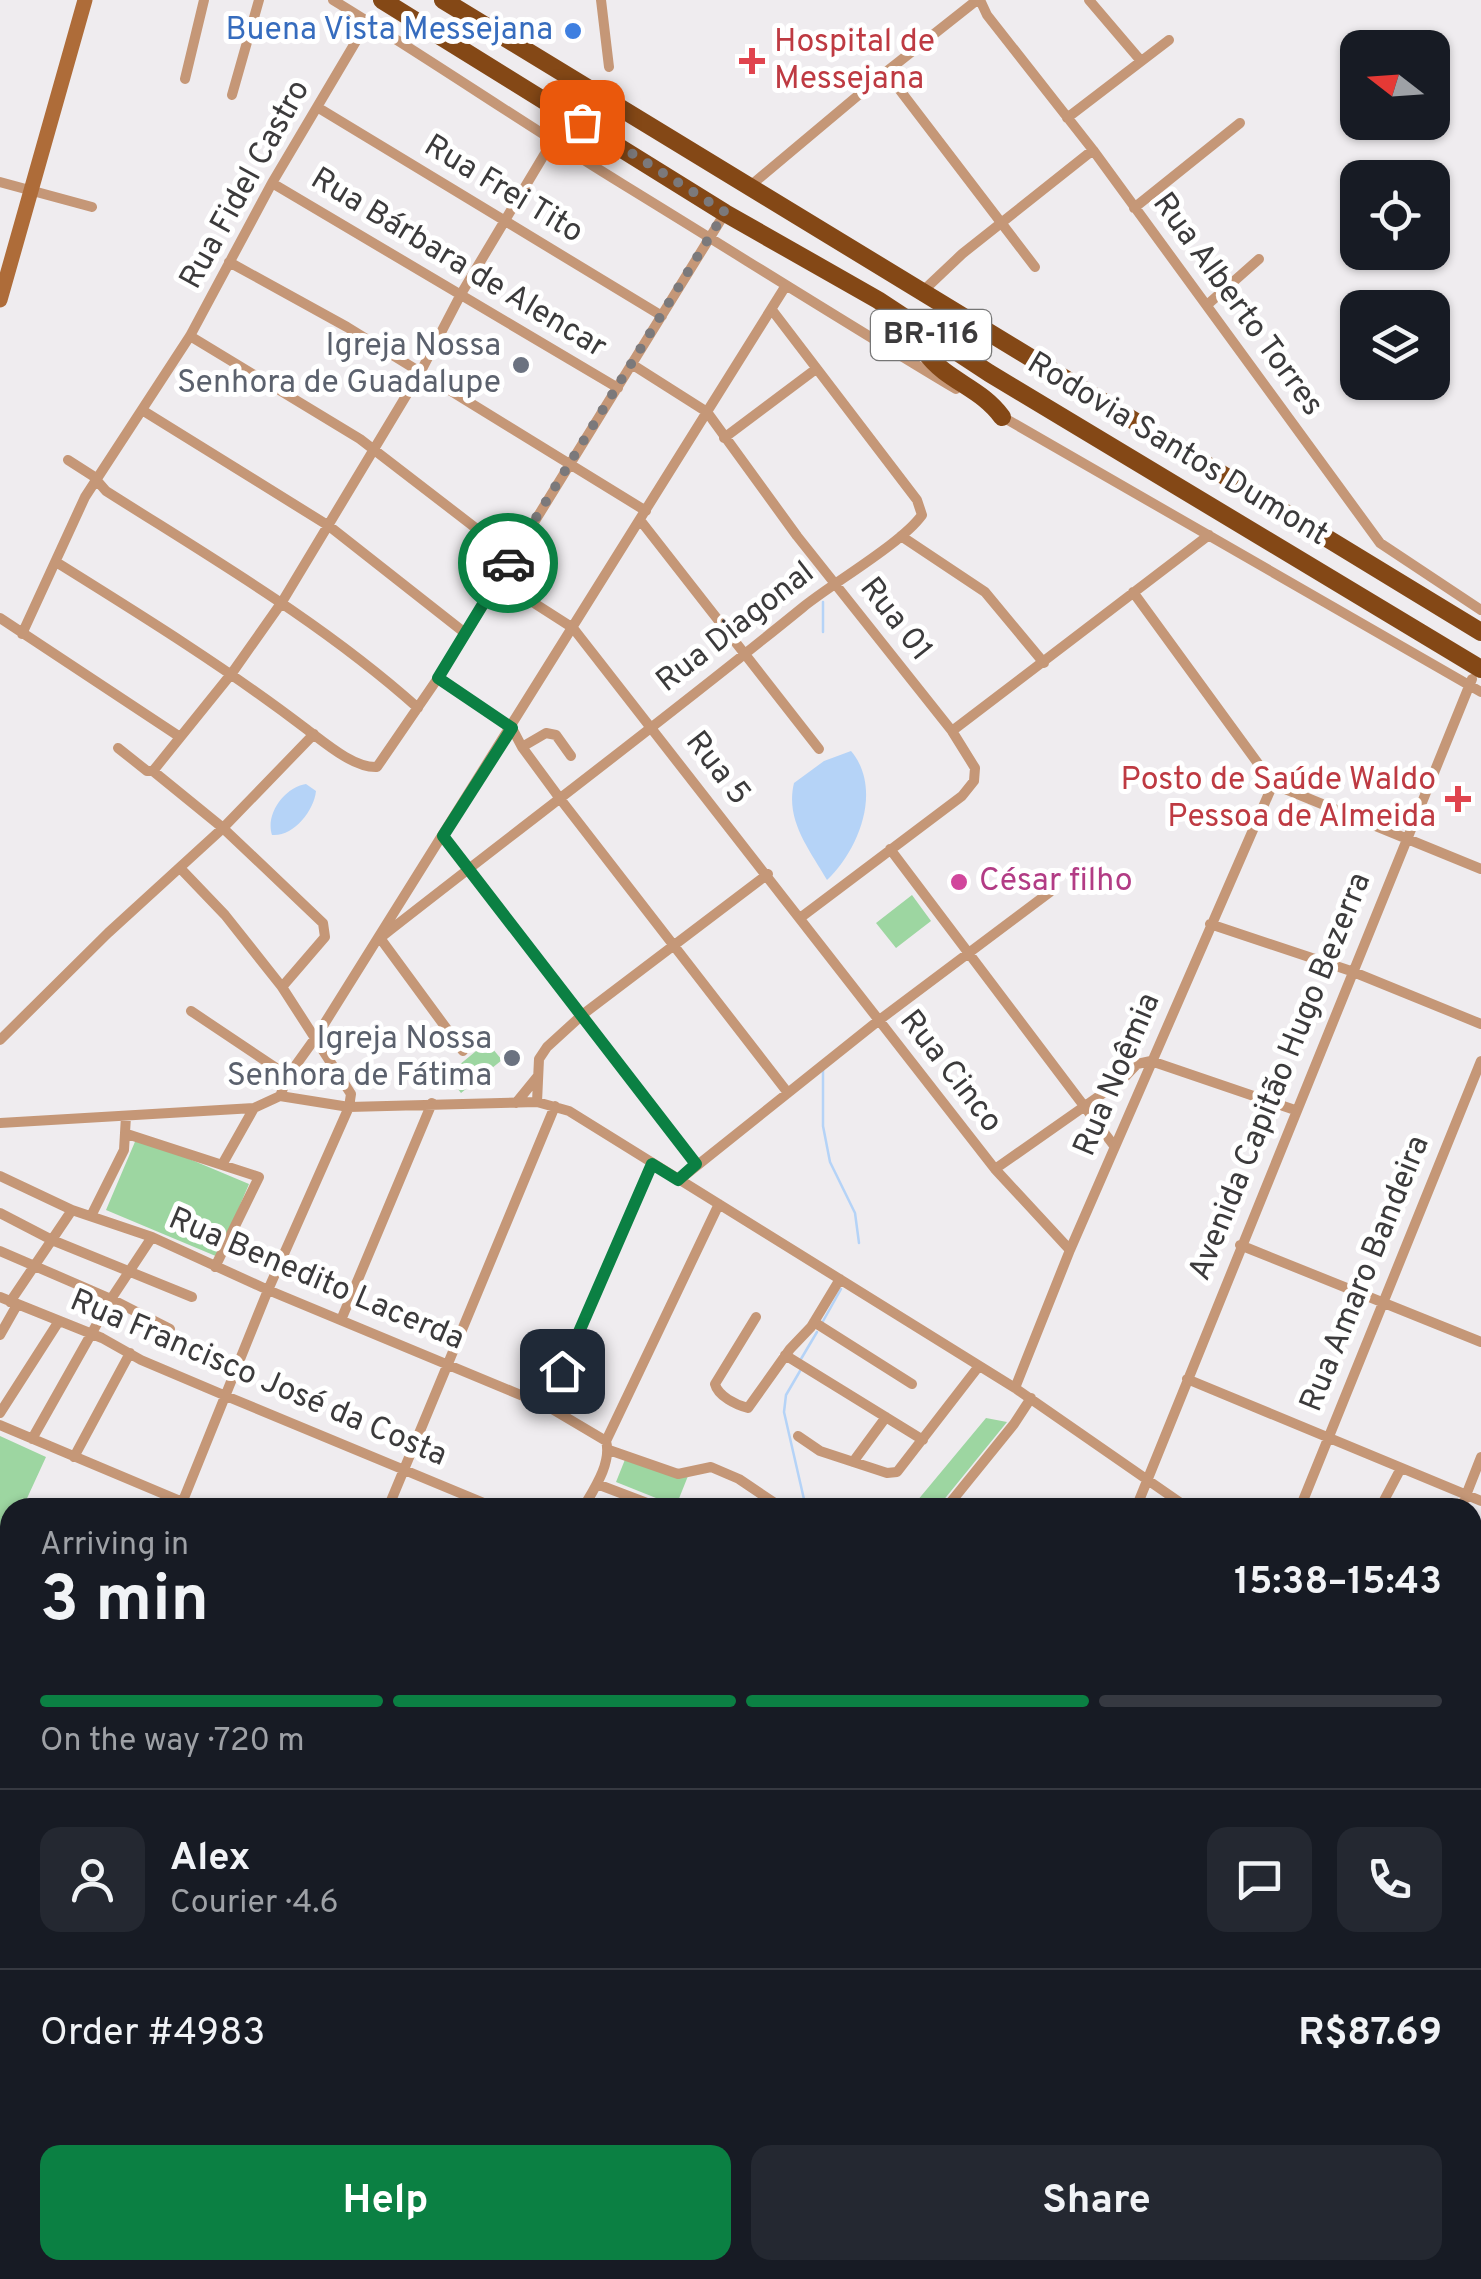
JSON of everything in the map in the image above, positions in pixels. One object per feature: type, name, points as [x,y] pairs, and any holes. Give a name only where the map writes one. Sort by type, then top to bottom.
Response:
[{"type":"highway","name":"Rodovia Santos Dumont","points":[[382,0],[1476,673]]},
{"type":"highway","name":"Rodovia Santos Dumont","points":[[443,0],[1481,632]]},
{"type":"highway","points":[[906,319],[920,346],[935,363],[982,395],[1002,416]]},
{"type":"main road","points":[[0,300],[86,0]]},
{"type":"street","points":[[185,79],[204,0]]},
{"type":"street","points":[[232,96],[260,0]]},
{"type":"street","points":[[333,0],[785,286],[1002,416],[1209,534],[1476,673],[1481,692]]},
{"type":"street","points":[[601,0],[609,66]]},
{"type":"street","points":[[750,186],[979,0]]},
{"type":"street","name":"Rua Alberto Torres","points":[[979,0],[1094,150],[1380,542],[1437,584],[1481,610]]},
{"type":"street","points":[[1089,0],[1142,60]]},
{"type":"street","name":"Rua Fidel Castro","points":[[22,634],[85,497],[190,336],[272,183],[368,21]]},
{"type":"street","points":[[1067,118],[1169,40]]},
{"type":"street","points":[[886,72],[1035,267]]},
{"type":"street","name":"Rua Frei Tito","points":[[317,108],[662,316]]},
{"type":"street","points":[[1134,208],[1240,124]]},
{"type":"street","points":[[153,771],[282,602],[421,371],[461,294],[553,140]]},
{"type":"street","points":[[924,290],[1094,150]]},
{"type":"street","points":[[0,182],[92,207]]},
{"type":"street","name":"Rua Bárbara de Alencar","points":[[272,183],[618,388]]},
{"type":"street","points":[[56,562],[232,672],[314,734],[368,767],[379,765],[438,678],[725,212]]},
{"type":"street","points":[[1207,305],[1259,259]]},
{"type":"street","points":[[229,262],[421,371],[643,515],[819,749]]},
{"type":"street","points":[[280,1096],[288,1076],[380,938],[785,286]]},
{"type":"street","points":[[772,310],[920,504],[922,515],[901,536],[985,592],[1044,663]]},
{"type":"street","points":[[190,336],[374,449],[512,556]]},
{"type":"street","points":[[632,365],[707,412]]},
{"type":"street","points":[[724,438],[816,369]]},
{"type":"street","points":[[142,410],[330,526],[464,633]]},
{"type":"street","name":"Rua 01","points":[[707,412],[972,762],[975,776],[969,788],[890,849]]},
{"type":"street","points":[[68,460],[94,476],[106,491],[282,602],[418,708]]},
{"type":"street","points":[[952,731],[1209,534]]},
{"type":"street","name":"Rua Diagonal","points":[[380,938],[834,583],[901,536]]},
{"type":"street","name":"Rua 5","points":[[498,580],[573,628],[800,918]]},
{"type":"street","points":[[1133,592],[1273,784],[1481,869]]},
{"type":"street","points":[[0,618],[180,738]]},
{"type":"street","name":"Avenida Capitão Hugo Bezerra","points":[[1140,1498],[1405,838],[1476,673]]},
{"type":"street","points":[[438,678],[512,728],[561,800],[788,1093]]},
{"type":"street","points":[[522,747],[546,733],[556,735],[571,756]]},
{"type":"street","points":[[2,1034],[223,828],[314,734]]},
{"type":"street","points":[[118,748],[223,828],[326,928],[325,937],[282,987]]},
{"type":"street","name":"Rua Noêmia","points":[[1015,1388],[1070,1250],[1273,784]]},
{"type":"street","points":[[443,836],[696,1164]]},
{"type":"street","points":[[800,918],[890,849],[1115,1147]]},
{"type":"street","points":[[180,868],[225,914],[282,987],[351,1094],[349,1107],[268,1290],[184,1498]]},
{"type":"street","points":[[537,1102],[541,1055],[582,1015],[768,874]]},
{"type":"street","points":[[678,1180],[1050,892]]},
{"type":"street","name":"Rua Cinco","points":[[800,918],[995,1169],[1070,1250]]},
{"type":"street","points":[[1210,924],[1351,972],[1481,1024]]},
{"type":"street","points":[[380,938],[463,1050]]},
{"type":"street","points":[[191,1012],[288,1076]]},
{"type":"street","name":"Rua Amaro Bandeira","points":[[1304,1498],[1481,1061]]},
{"type":"street","points":[[995,1169],[1122,1080],[1136,1064],[1151,1062],[1295,1110]]},
{"type":"street","points":[[516,1103],[539,1076]]},
{"type":"street","points":[[0,1123],[254,1108],[280,1096],[349,1107],[537,1102],[554,1106],[569,1111],[1031,1398],[1173,1498]]},
{"type":"street","points":[[341,1320],[432,1104]]},
{"type":"street","points":[[392,1498],[554,1106]]},
{"type":"street","points":[[223,1163],[254,1108]]},
{"type":"street","points":[[91,1216],[124,1150],[126,1116]]},
{"type":"street","points":[[127,1134],[260,1176],[215,1267]]},
{"type":"street","points":[[547,1406],[652,1164]]},
{"type":"street","name":"Rua Benedito Lacerda","points":[[0,1176],[72,1210],[152,1237],[268,1290],[547,1406],[607,1445],[678,1474],[711,1468],[766,1498]]},
{"type":"street","points":[[589,1498],[597,1484],[607,1445],[719,1204]]},
{"type":"street","points":[[0,1336],[9,1301],[72,1210]]},
{"type":"street","points":[[0,1213],[52,1240],[192,1297]]},
{"type":"street","points":[[32,1439],[111,1299],[152,1237]]},
{"type":"street","points":[[1240,1245],[1481,1342]]},
{"type":"street","points":[[0,1251],[170,1329]]},
{"type":"street","points":[[756,1317],[716,1380],[715,1388],[748,1408],[814,1322],[840,1279]]},
{"type":"street","name":"Rua Francisco José da Costa","points":[[9,1301],[472,1498]]},
{"type":"street","points":[[0,1413],[59,1322]]},
{"type":"street","points":[[814,1322],[912,1384]]},
{"type":"street","points":[[74,1456],[130,1353]]},
{"type":"street","points":[[785,1355],[922,1440]]},
{"type":"street","points":[[798,1436],[820,1450],[853,1462],[887,1473],[897,1472],[979,1366]]},
{"type":"street","points":[[1186,1379],[1474,1498]]},
{"type":"street","points":[[954,1498],[1031,1398]]},
{"type":"street","points":[[853,1462],[886,1417]]},
{"type":"street","points":[[0,1425],[168,1498]]},
{"type":"street","points":[[1465,1498],[1481,1457]]},
{"type":"street","points":[[1385,1498],[1400,1470]]},
{"type":"street","points":[[597,1484],[634,1498]]},
{"type":"green space","points":[[912,895],[931,921],[896,948],[876,923]]},
{"type":"green space","points":[[487,1042],[502,1060],[461,1093],[447,1075]]},
{"type":"green space","points":[[137,1137],[249,1184],[218,1257],[106,1210]]},
{"type":"green space","points":[[986,1418],[1007,1422],[945,1498],[919,1498]]},
{"type":"green space","points":[[0,1436],[46,1457],[27,1498],[0,1498]]},
{"type":"green space","points":[[628,1452],[688,1476],[679,1498],[656,1498],[616,1482]]},
{"type":"water","points":[[851,751],[865,783],[863,818],[849,853],[827,880],[796,822],[794,783],[824,761]]},
{"type":"water","points":[[306,784],[316,791],[307,814],[287,832],[272,835],[271,819],[278,803],[291,790]]},
{"type":"waterway","points":[[823,602],[823,632]]},
{"type":"waterway","points":[[823,1068],[823,1126],[830,1162],[855,1213],[859,1243]]},
{"type":"waterway","points":[[822,1323],[841,1289]]},
{"type":"waterway","points":[[801,1359],[817,1332]]},
{"type":"waterway","points":[[800,1371],[786,1395],[784,1412],[804,1498]]},
{"type":"way so far","points":[[508,563],[725,212],[582,122]]},
{"type":"place","name":"Buena Vista Messejana","points":[[573,31]]},
{"type":"place","name":"Hospital de Messejana","points":[[752,61]]},
{"type":"place","name":"Igreja Nossa Senhora de Guadalupe","points":[[521,365]]},
{"type":"place","name":"Posto de Saúde Waldo Pessoa de Almeida","points":[[1458,799]]},
{"type":"place","name":"César filho","points":[[959,882]]},
{"type":"place","name":"Igreja Nossa Senhora de Fátima","points":[[512,1058]]},
{"type":"route","points":[[508,563],[438,678],[512,728],[443,836],[696,1164],[678,1180],[652,1164],[562,1371]]}]
